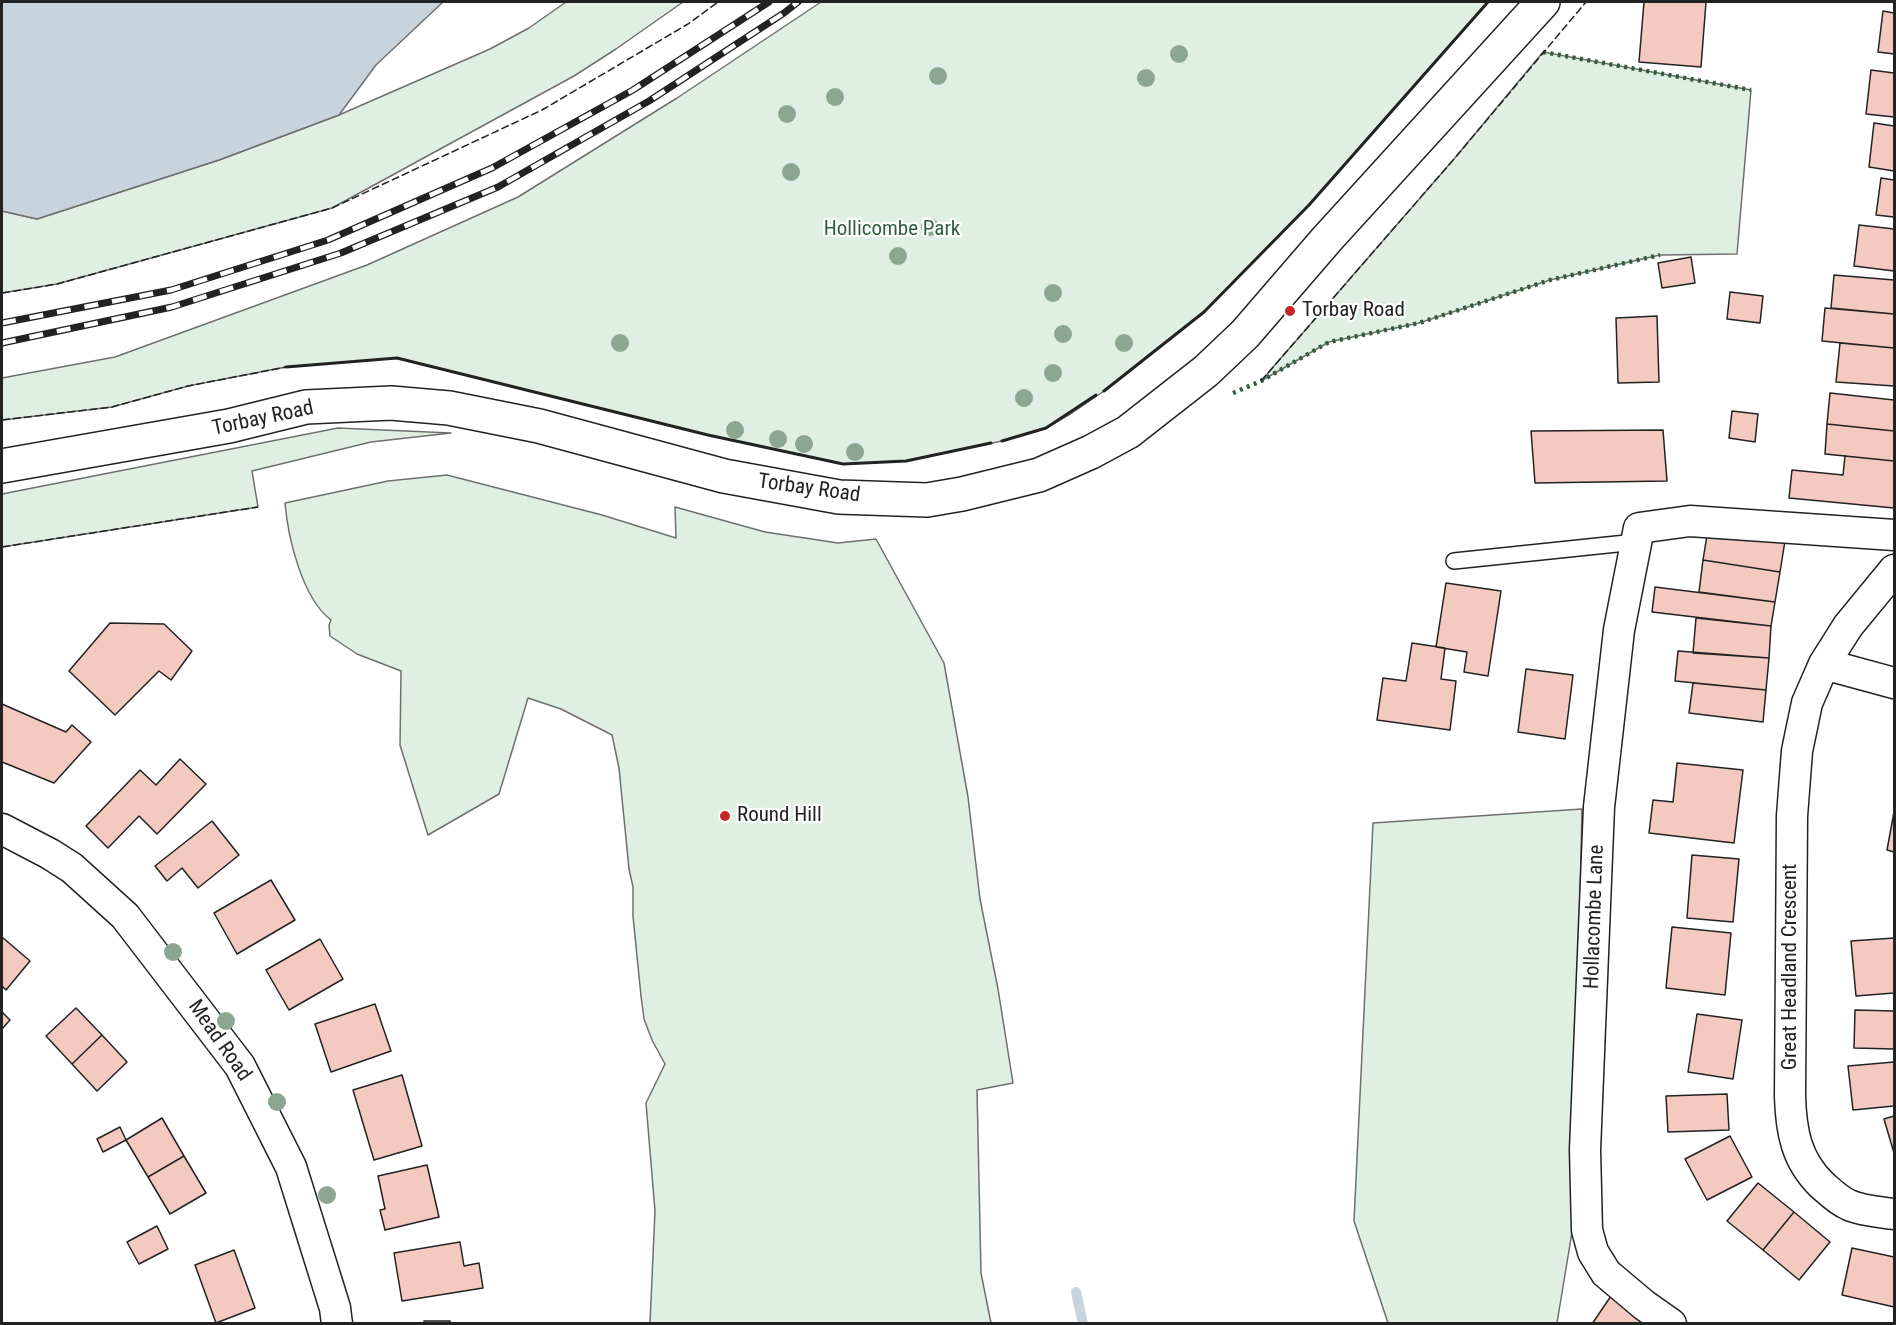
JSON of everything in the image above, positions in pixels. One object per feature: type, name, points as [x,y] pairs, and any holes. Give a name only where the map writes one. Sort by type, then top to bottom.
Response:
[{"type":"main road","name":"Torbay Road","points":[[2,466],[229,426],[306,406],[391,403],[449,408],[528,424],[724,476],[839,498],[927,500],[1039,475],[1091,452],[1128,432],[1214,364],[1245,334],[1327,239],[1543,2]]},
{"type":"street","points":[[1636,542],[1639,528],[1690,521],[1894,535]]},
{"type":"street","name":"Hollacombe Lane","points":[[1636,542],[1619,630],[1599,807],[1586,1150],[1587,1230],[1593,1252],[1606,1273],[1644,1305],[1671,1323]]},
{"type":"street","name":"Great Headland Crescent","points":[[1894,570],[1848,626],[1824,664],[1807,703],[1797,751],[1792,816],[1791,1119],[1794,1141],[1803,1162],[1830,1192],[1849,1205],[1869,1211],[1894,1214]]},
{"type":"street","points":[[1824,664],[1894,683]]},
{"type":"street","name":"Mead Road","points":[[2,829],[72,868],[126,916],[240,1066],[291,1167],[335,1308],[337,1323]]},
{"type":"lane","points":[[1454,561],[1636,542]]},
{"type":"green space","points":[[566,2],[683,2],[574,76],[332,208],[57,284],[2,293],[2,211],[37,219],[219,160],[339,115],[490,49],[529,28]]},
{"type":"green space","name":"Hollicombe Park","points":[[821,2],[1488,2],[1309,205],[1204,312],[1104,391],[1072,413],[1046,428],[1002,441],[906,461],[843,464],[708,435],[397,358],[286,367],[188,386],[112,407],[2,420],[2,378],[115,357],[367,265],[518,197],[677,98]]},
{"type":"green space","points":[[1543,52],[1751,90],[1737,254],[1660,255],[1550,280],[1419,323],[1329,342],[1261,381],[1454,159]]},
{"type":"green space","points":[[338,428],[451,433],[371,442],[252,471],[258,507],[2,547],[2,494]]},
{"type":"green space","points":[[447,475],[602,515],[676,538],[675,507],[765,532],[838,543],[876,539],[944,663],[968,797],[980,899],[998,989],[1013,1083],[977,1090],[981,1273],[991,1323],[650,1323],[655,1211],[646,1103],[665,1064],[644,1019],[633,916],[633,887],[629,869],[619,768],[612,735],[561,709],[528,698],[499,794],[428,835],[400,745],[401,671],[357,654],[330,636],[331,620],[321,610],[304,583],[293,550],[285,503],[388,481]]},
{"type":"green space","points":[[1582,809],[1573,1226],[1557,1323],[1388,1323],[1354,1221],[1373,823]]},
{"type":"shaded area","points":[[2,2],[443,2],[376,65],[339,115],[219,160],[37,219],[2,211]]},
{"type":"building","points":[[1644,2],[1706,2],[1701,67],[1639,62]]},
{"type":"building","points":[[1883,11],[1894,13],[1894,54],[1878,52]]},
{"type":"building","points":[[1871,70],[1894,73],[1894,117],[1866,114]]},
{"type":"building","points":[[1874,123],[1894,126],[1894,171],[1869,167]]},
{"type":"building","points":[[1881,178],[1894,180],[1894,217],[1876,215]]},
{"type":"building","points":[[1859,225],[1894,229],[1894,271],[1854,266]]},
{"type":"building","points":[[1691,257],[1695,283],[1662,288],[1658,263]]},
{"type":"building","points":[[1834,275],[1894,280],[1894,314],[1831,308]]},
{"type":"building","points":[[1730,292],[1763,296],[1760,323],[1727,319]]},
{"type":"building","points":[[1825,308],[1894,314],[1894,348],[1822,341]]},
{"type":"building","points":[[1657,316],[1659,382],[1618,383],[1616,318]]},
{"type":"building","points":[[1840,343],[1894,348],[1894,386],[1836,382]]},
{"type":"building","points":[[1830,393],[1894,400],[1894,431],[1827,424]]},
{"type":"building","points":[[1732,411],[1758,414],[1755,442],[1729,438]]},
{"type":"building","points":[[1827,424],[1894,431],[1894,461],[1825,454]]},
{"type":"building","points":[[1663,430],[1667,481],[1535,483],[1531,431]]},
{"type":"building","points":[[1845,456],[1894,461],[1894,508],[1789,498],[1792,470],[1843,475]]},
{"type":"building","points":[[1708,529],[1785,541],[1780,572],[1703,560]]},
{"type":"building","points":[[1703,560],[1780,572],[1775,602],[1699,592]]},
{"type":"building","points":[[1446,583],[1501,591],[1488,676],[1464,672],[1467,652],[1436,647]]},
{"type":"building","points":[[1655,587],[1775,602],[1771,626],[1652,612]]},
{"type":"building","points":[[1696,618],[1771,626],[1769,658],[1693,653]]},
{"type":"building","points":[[110,623],[164,624],[192,651],[171,680],[159,671],[115,715],[69,671]]},
{"type":"building","points":[[1412,643],[1445,648],[1441,679],[1456,681],[1450,730],[1377,720],[1383,678],[1406,681]]},
{"type":"building","points":[[1678,651],[1769,658],[1766,690],[1675,681]]},
{"type":"building","points":[[1526,669],[1573,675],[1565,739],[1518,732]]},
{"type":"building","points":[[1693,683],[1766,690],[1763,722],[1689,713]]},
{"type":"building","points":[[2,704],[66,732],[72,725],[91,742],[54,783],[2,762]]},
{"type":"building","points":[[180,759],[206,784],[157,834],[139,816],[108,848],[86,826],[140,770],[156,785]]},
{"type":"building","points":[[1677,763],[1743,770],[1734,843],[1649,833],[1653,800],[1673,802]]},
{"type":"building","points":[[1894,812],[1894,852],[1887,850]]},
{"type":"building","points":[[212,821],[239,855],[198,888],[182,868],[167,881],[155,866]]},
{"type":"building","points":[[1692,855],[1739,859],[1733,922],[1687,918]]},
{"type":"building","points":[[271,880],[295,920],[237,954],[214,913]]},
{"type":"building","points":[[1672,927],[1731,933],[1725,995],[1666,988]]},
{"type":"building","points":[[2,937],[30,961],[6,990],[2,986]]},
{"type":"building","points":[[1894,938],[1894,993],[1856,996],[1851,941]]},
{"type":"building","points":[[320,939],[343,979],[289,1010],[266,970]]},
{"type":"building","points":[[375,1004],[391,1051],[331,1072],[315,1024]]},
{"type":"building","points":[[76,1008],[102,1035],[72,1064],[46,1036]]},
{"type":"building","points":[[1855,1010],[1894,1011],[1894,1049],[1854,1048]]},
{"type":"building","points":[[2,1012],[10,1020],[2,1029]]},
{"type":"building","points":[[1697,1014],[1742,1020],[1733,1079],[1688,1072]]},
{"type":"building","points":[[102,1035],[127,1062],[97,1091],[72,1064]]},
{"type":"building","points":[[1894,1062],[1894,1106],[1853,1110],[1848,1066]]},
{"type":"building","points":[[402,1075],[422,1146],[374,1160],[353,1090]]},
{"type":"building","points":[[1727,1094],[1729,1130],[1668,1132],[1666,1096]]},
{"type":"building","points":[[1894,1116],[1894,1153],[1884,1119]]},
{"type":"building","points":[[162,1118],[184,1156],[148,1177],[126,1140]]},
{"type":"building","points":[[120,1127],[126,1140],[103,1152],[97,1139]]},
{"type":"building","points":[[1730,1136],[1752,1177],[1707,1200],[1685,1159]]},
{"type":"building","points":[[184,1156],[206,1193],[170,1214],[148,1177]]},
{"type":"building","points":[[427,1165],[439,1217],[385,1230],[380,1210],[385,1209],[378,1176]]},
{"type":"building","points":[[1758,1183],[1794,1212],[1763,1250],[1727,1221]]},
{"type":"building","points":[[1794,1212],[1830,1242],[1799,1280],[1763,1250]]},
{"type":"building","points":[[157,1226],[168,1249],[139,1264],[127,1242]]},
{"type":"building","points":[[460,1242],[464,1266],[479,1263],[483,1288],[402,1301],[394,1253]]},
{"type":"building","points":[[1852,1248],[1894,1257],[1894,1307],[1842,1295]]},
{"type":"building","points":[[234,1250],[255,1308],[216,1323],[195,1265]]},
{"type":"building","points":[[1611,1296],[1650,1324],[1592,1324]]},
{"type":"building","points":[[424,1321],[450,1321],[451,1324],[424,1324]]},
{"type":"waterway","points":[[1076,1292],[1083,1324]]},
{"type":"railway","points":[[2,323],[171,290],[328,240],[492,168],[633,90],[769,2]]},
{"type":"railway","points":[[2,343],[172,307],[341,253],[498,187],[649,101],[798,2]]},
{"type":"hedge","points":[[1543,52],[1751,90]]},
{"type":"hedge","points":[[1233,393],[1261,381],[1329,342],[1419,323],[1550,280],[1660,255]]},
{"type":"fence","points":[[2,293],[57,284],[332,208],[542,110],[688,24],[718,2]]},
{"type":"fence","points":[[1261,381],[1454,159],[1586,2]]},
{"type":"fence","points":[[2,420],[112,407],[188,386],[286,367]]},
{"type":"fence","points":[[2,547],[258,507]]},
{"type":"wall","points":[[1104,391],[1204,312],[1309,205],[1488,2]]},
{"type":"wall","points":[[286,367],[397,358],[708,435],[843,464],[906,461],[991,443]]},
{"type":"wall","points":[[1002,441],[1046,428],[1096,395]]},
{"type":"place","name":"Torbay Road","points":[[1290,311]]},
{"type":"place","name":"Round Hill","points":[[725,816]]}]
